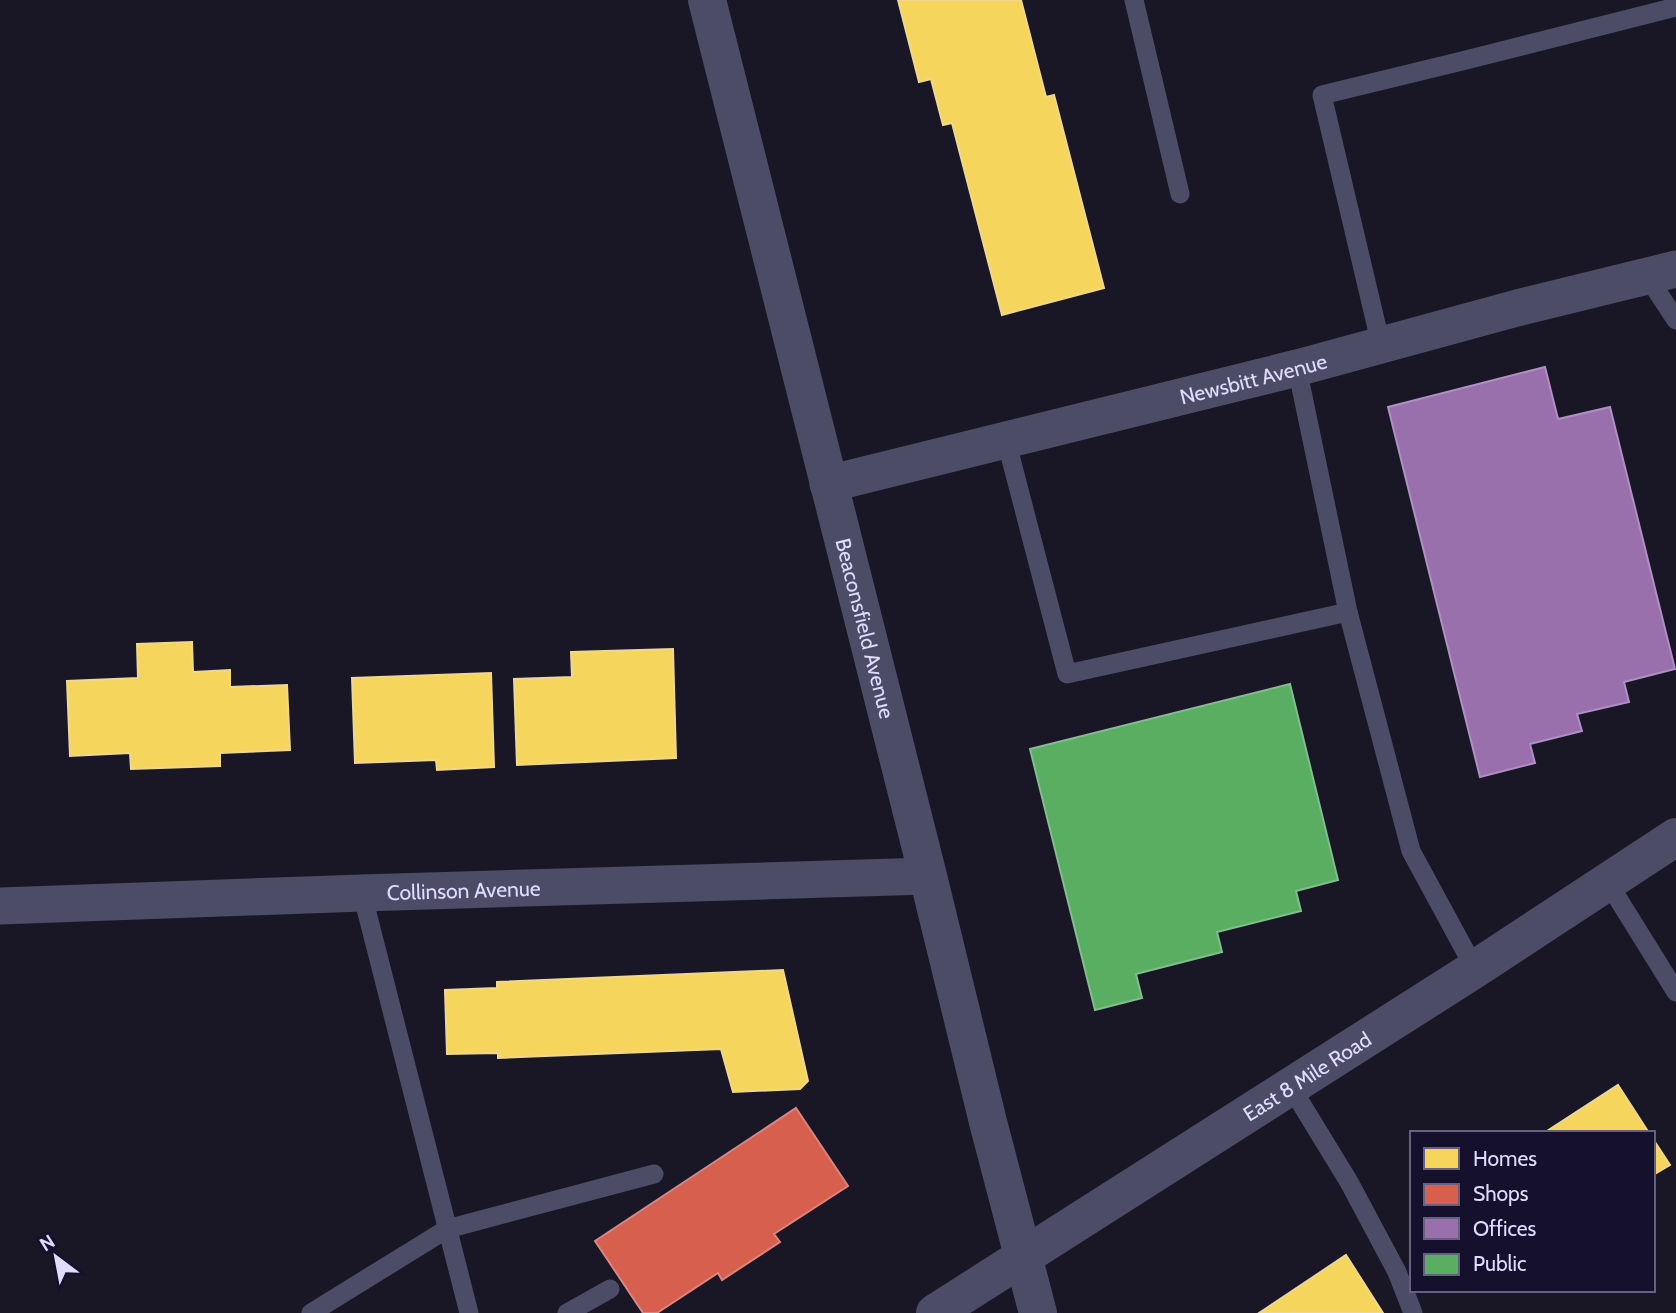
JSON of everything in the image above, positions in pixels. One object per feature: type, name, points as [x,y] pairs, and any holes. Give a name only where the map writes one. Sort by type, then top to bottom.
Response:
[{"type":"street","name":"Beaconsfield Avenue","points":[[707,0],[1038,1313]]},
{"type":"street","name":"Newsbitt Avenue","points":[[828,484],[1297,368],[1661,272]]},
{"type":"street","name":"East 8 Mile Road","points":[[935,1313],[1475,969],[1676,837]]},
{"type":"street","name":"Collinson Avenue","points":[[0,906],[928,876]]},
{"type":"lane","points":[[1136,1],[1180,194]]},
{"type":"lane","points":[[1381,345],[1322,95],[1676,7]]},
{"type":"lane","points":[[1661,272],[1676,320]]},
{"type":"lane","points":[[1297,368],[1348,612],[1411,851],[1475,969]]},
{"type":"lane","points":[[1006,440],[1067,674],[1348,612]]},
{"type":"lane","points":[[1607,881],[1676,992]]},
{"type":"lane","points":[[362,893],[469,1313]]},
{"type":"lane","points":[[1291,1087],[1349,1182],[1397,1272],[1413,1313]]},
{"type":"lane","points":[[311,1313],[447,1229],[654,1174]]},
{"type":"lane","points":[[567,1313],[610,1289]]},
{"type":"building: Homes","points":[[898,0],[1021,0],[1046,97],[1054,95],[1104,288],[1002,315],[952,123],[943,125],[931,79],[919,82]]},
{"type":"building: Homes","points":[[192,642],[193,672],[230,670],[230,687],[287,685],[290,750],[220,753],[220,766],[131,769],[130,753],[70,756],[67,681],[138,678],[137,644]]},
{"type":"building: Homes","points":[[673,649],[676,758],[517,765],[514,679],[572,677],[571,652]]},
{"type":"building: Homes","points":[[491,673],[494,767],[437,770],[436,760],[355,763],[352,678]]},
{"type":"building: Homes","points":[[783,970],[808,1081],[800,1089],[733,1092],[721,1049],[498,1058],[498,1053],[447,1054],[445,990],[497,988],[497,982]]},
{"type":"building: Homes","points":[[1618,1085],[1648,1131],[1547,1131]]},
{"type":"building: Homes","points":[[1655,1142],[1670,1165],[1655,1174]]},
{"type":"building: Homes","points":[[1346,1255],[1383,1313],[1259,1313]]},
{"type":"building: Shops","points":[[796,1108],[848,1186],[774,1234],[780,1242],[722,1280],[718,1273],[657,1313],[643,1313],[595,1241]]},
{"type":"building: Offices","points":[[1545,367],[1558,419],[1610,407],[1675,669],[1624,682],[1629,702],[1577,714],[1582,731],[1530,744],[1535,763],[1480,777],[1388,407]]},
{"type":"building: Public","points":[[1290,684],[1338,880],[1296,891],[1301,911],[1217,932],[1222,952],[1136,974],[1142,998],[1095,1010],[1030,749]]}]
